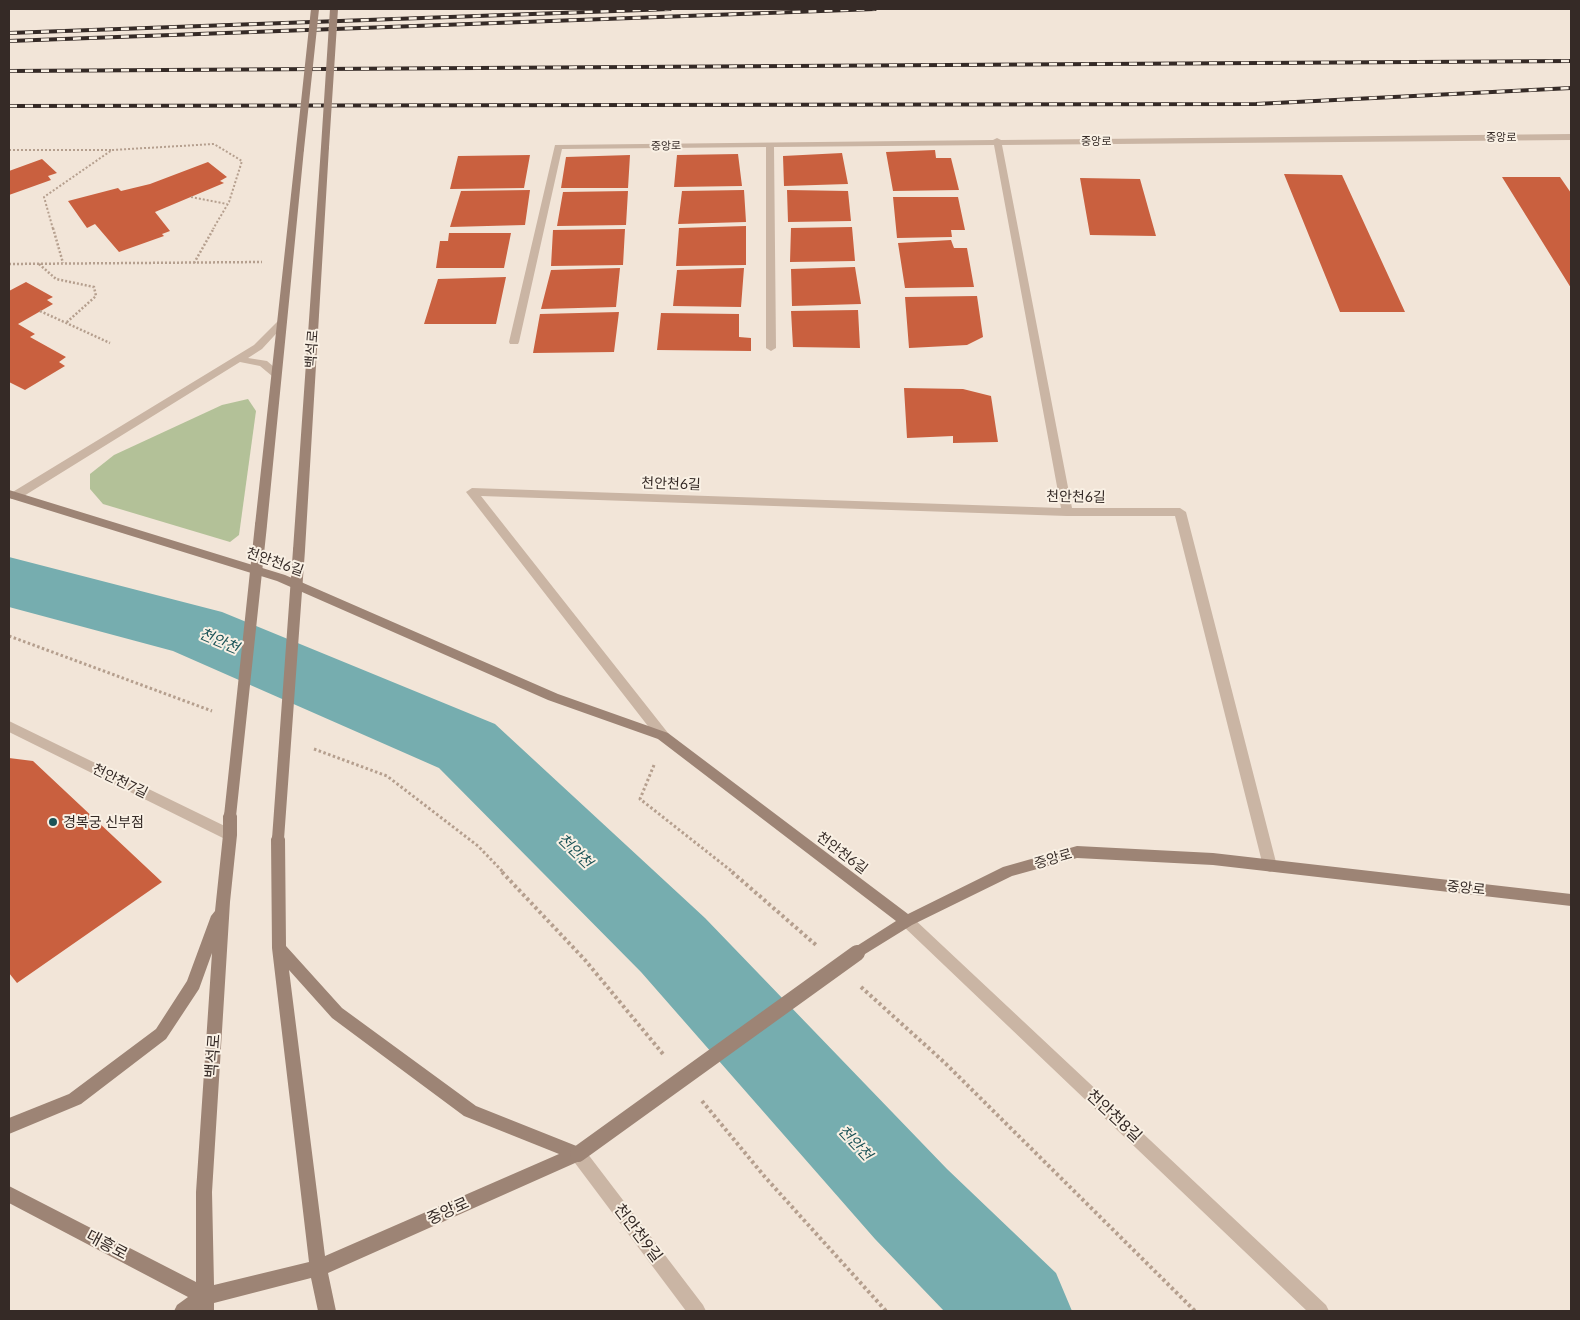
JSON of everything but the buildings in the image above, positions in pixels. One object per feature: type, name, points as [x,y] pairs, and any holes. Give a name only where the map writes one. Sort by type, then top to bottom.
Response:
[{"type":"main road","points":[[276,374],[315,9]]},
{"type":"main road","name":"백석로","points":[[279,948],[278,839],[334,9]]},
{"type":"main road","name":"백석로","points":[[205,1304],[204,1192],[223,902],[230,835],[230,816],[276,374]]},
{"type":"main road","name":"천안천6길","points":[[12,495],[281,578],[553,696],[664,736],[907,922]]},
{"type":"main road","name":"중앙로","points":[[205,1304],[318,1268],[578,1154],[857,953],[907,922],[1008,872],[1077,852],[1213,859],[1571,900]]},
{"type":"main road","points":[[9,1126],[75,1099],[161,1034],[194,984],[223,902]]},
{"type":"main road","points":[[279,948],[337,1013],[470,1111],[578,1154]]},
{"type":"main road","points":[[279,948],[318,1268],[327,1311]]},
{"type":"main road","name":"대흥로","points":[[9,1194],[205,1304]]},
{"type":"main road","points":[[183,1311],[205,1304]]},
{"type":"street","name":"중앙로","points":[[514,342],[558,147],[1571,137]]},
{"type":"street","points":[[997,142],[1066,512]]},
{"type":"street","points":[[770,144],[771,348]]},
{"type":"street","points":[[12,495],[258,347],[282,322]]},
{"type":"street","points":[[238,359],[263,363],[276,374]]},
{"type":"street","name":"천안천6길","points":[[664,736],[472,492],[1066,512],[1180,512],[1270,866]]},
{"type":"street","name":"천안천7길","points":[[9,726],[230,835]]},
{"type":"street","name":"천안천8길","points":[[907,922],[1320,1311]]},
{"type":"street","name":"천안천9길","points":[[578,1154],[697,1311]]},
{"type":"path","points":[[9,150],[112,150],[214,144],[242,161],[227,204],[194,263]]},
{"type":"path","points":[[63,263],[44,197],[112,150]]},
{"type":"path","points":[[191,197],[227,204]]},
{"type":"path","points":[[9,264],[288,262]]},
{"type":"path","points":[[39,264],[56,279],[94,287],[96,296],[67,322]]},
{"type":"path","points":[[40,311],[110,343]]},
{"type":"path","points":[[664,736],[648,783],[640,799],[751,887],[818,948]]},
{"type":"path","points":[[855,981],[944,1062],[1195,1311]]},
{"type":"green space","points":[[248,399],[256,411],[239,535],[230,542],[103,504],[90,489],[90,474],[114,455],[222,405]]},
{"type":"waterway","name":"천안천","points":[[9,582],[196,631],[467,746],[673,945],[911,1204],[1018,1311]]},
{"type":"railway","points":[[9,33],[670,9]]},
{"type":"railway","points":[[9,41],[875,9]]},
{"type":"railway","points":[[9,71],[1571,61]]},
{"type":"railway","points":[[9,106],[1256,104],[1571,88]]},
{"type":"place","name":"경복궁 신부점","points":[[53,822]]}]
